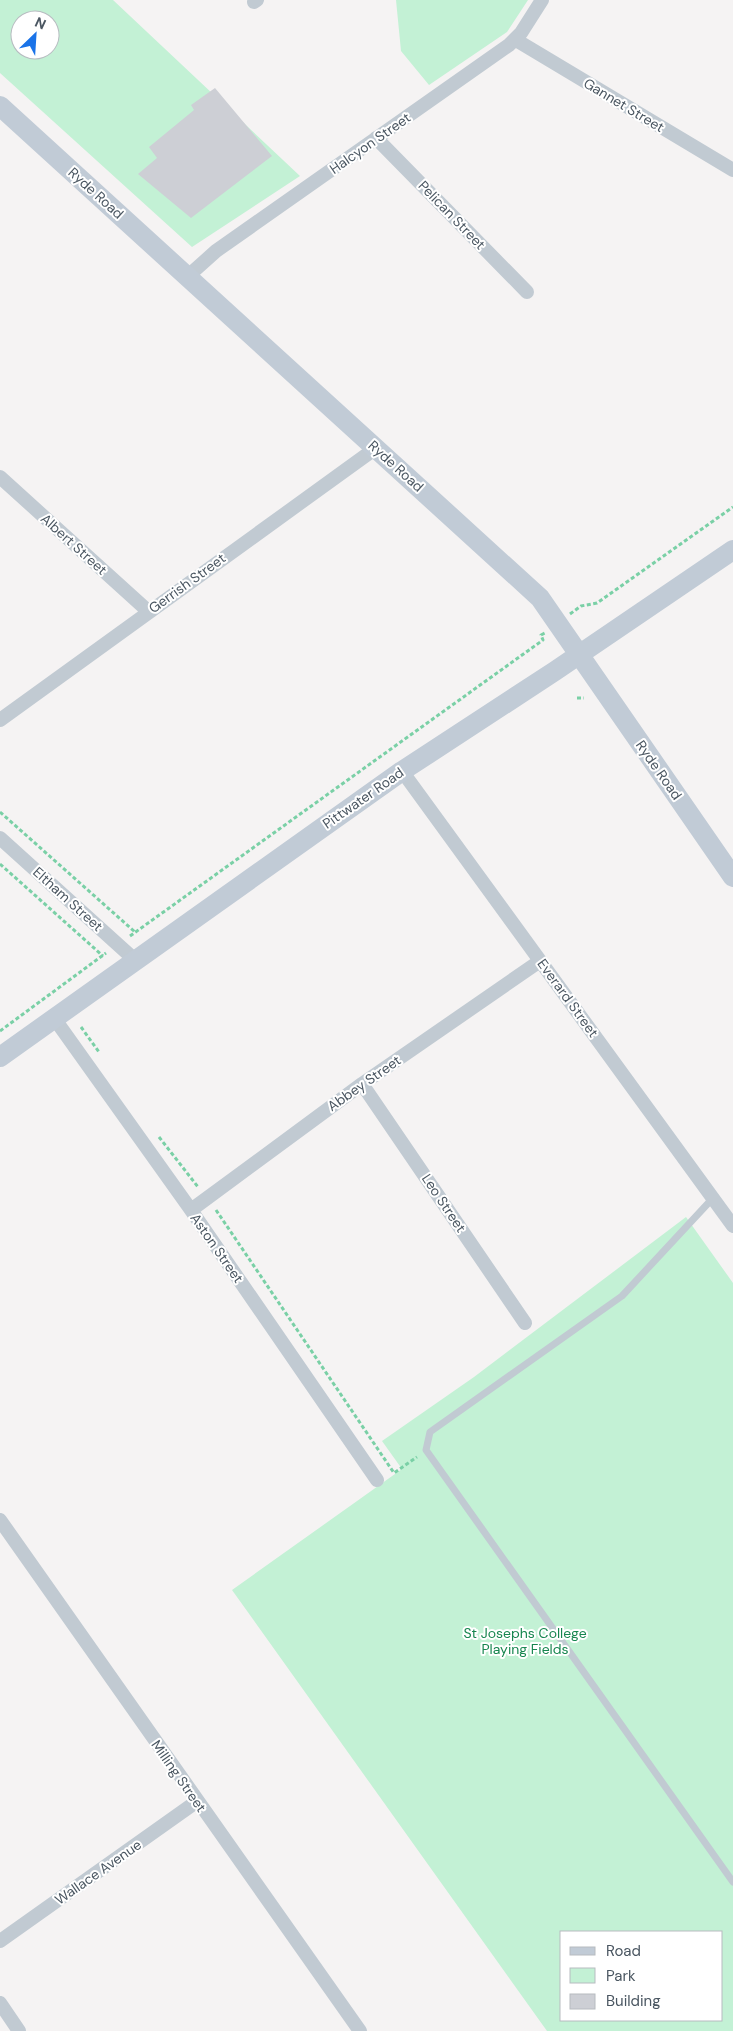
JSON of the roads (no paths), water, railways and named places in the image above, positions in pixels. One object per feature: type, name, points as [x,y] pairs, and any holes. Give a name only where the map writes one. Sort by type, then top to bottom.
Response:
[{"type":"main road","name":"Ryde Road","points":[[0,106],[540,598],[733,877]]},
{"type":"main road","name":"Pittwater Road","points":[[0,1057],[402,771],[580,654],[733,550]]},
{"type":"street","name":"Halcyon Street","points":[[187,277],[216,251],[516,40],[542,0]]},
{"type":"street","name":"Gannet Street","points":[[516,40],[733,170]]},
{"type":"street","name":"Pelican Street","points":[[376,138],[527,292]]},
{"type":"street","name":"Gerrish Street","points":[[0,720],[148,611],[376,448]]},
{"type":"street","name":"Albert Street","points":[[0,477],[148,611]]},
{"type":"street","name":"Everard Street","points":[[402,771],[733,1226]]},
{"type":"street","name":"Eltham Street","points":[[0,838],[136,960]]},
{"type":"street","name":"Abbey Street","points":[[191,1210],[362,1084],[540,961]]},
{"type":"street","name":"Aston Street","points":[[54,1018],[191,1210],[377,1480]]},
{"type":"street","name":"Leo Street","points":[[362,1084],[525,1323]]},
{"type":"street","name":"Milling Street","points":[[0,1520],[196,1802],[360,2031]]},
{"type":"street","name":"Wallace Avenue","points":[[0,1941],[196,1802]]},
{"type":"street","points":[[0,2003],[20,2031]]},
{"type":"lane","points":[[713,1198],[622,1296],[430,1432],[426,1450],[733,1882]]},
{"type":"park label","name":"St Josephs College Playing Fields","points":[[525,1642]]}]
